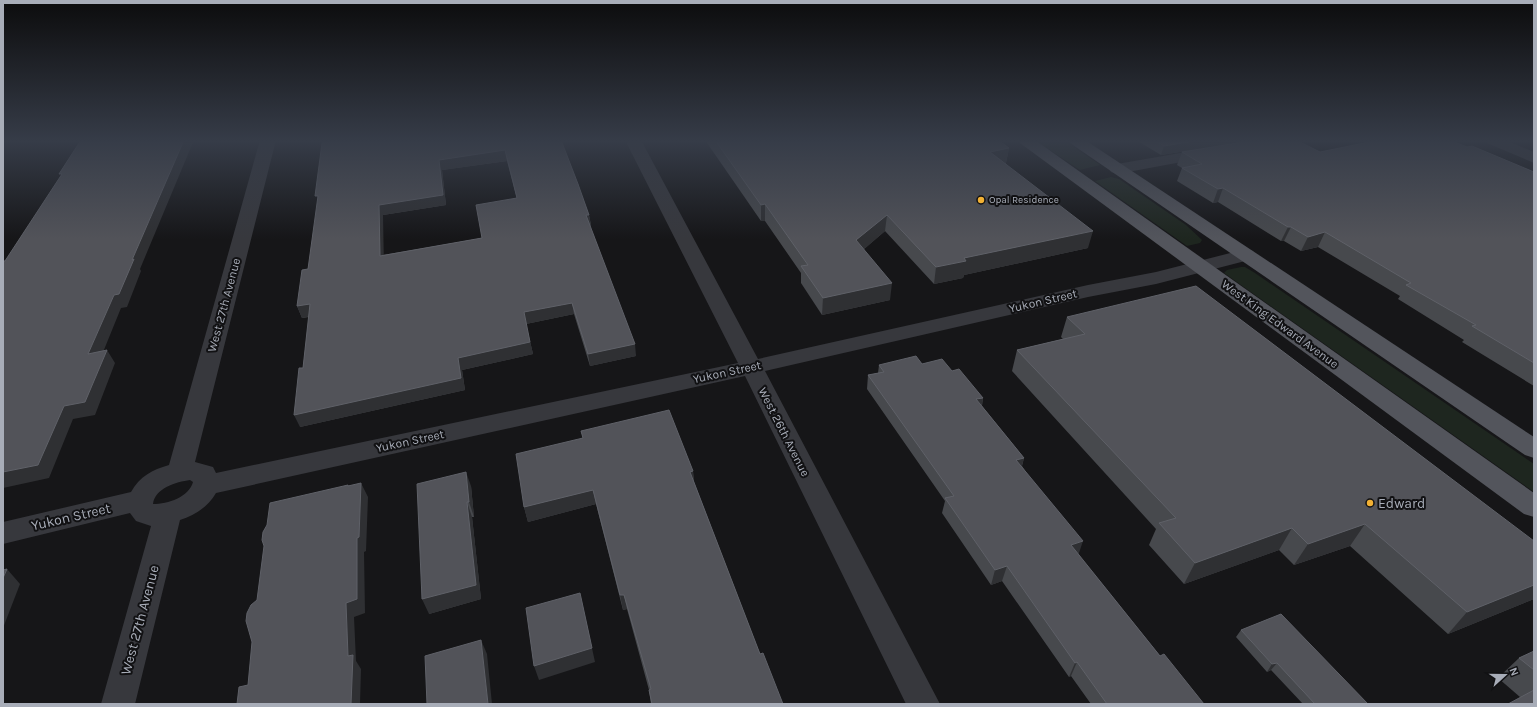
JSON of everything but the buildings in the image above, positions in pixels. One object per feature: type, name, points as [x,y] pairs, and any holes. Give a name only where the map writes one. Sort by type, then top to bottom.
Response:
[{"type":"main road","name":"West King Edward Avenue","points":[[1071,173],[1534,507]]},
{"type":"main road","points":[[1123,173],[1534,448]]},
{"type":"street","name":"West 27th Avenue","points":[[180,471],[259,173]]},
{"type":"street","name":"West 26th Avenue","points":[[650,173],[923,704]]},
{"type":"street","name":"Yukon Street","points":[[207,485],[1156,278],[1246,255]]},
{"type":"street","points":[[190,470],[204,474],[207,485],[203,492],[189,505],[168,514],[158,516],[143,512],[140,507],[140,500],[149,486],[169,474],[190,470]]},
{"type":"street","name":"Yukon Street","points":[[3,533],[140,500]]},
{"type":"street","name":"West 27th Avenue","points":[[118,704],[168,514]]},
{"type":"shaded area","points":[[1111,177],[1119,179],[1186,225],[1202,240],[1200,243],[1187,246],[1095,181]]},
{"type":"shaded area","points":[[1245,267],[1255,273],[1534,464],[1534,492],[1224,273],[1227,270]]},
{"type":"place","name":"Opal Residence","points":[[981,200]]},
{"type":"place","name":"Edward","points":[[1370,503]]}]
